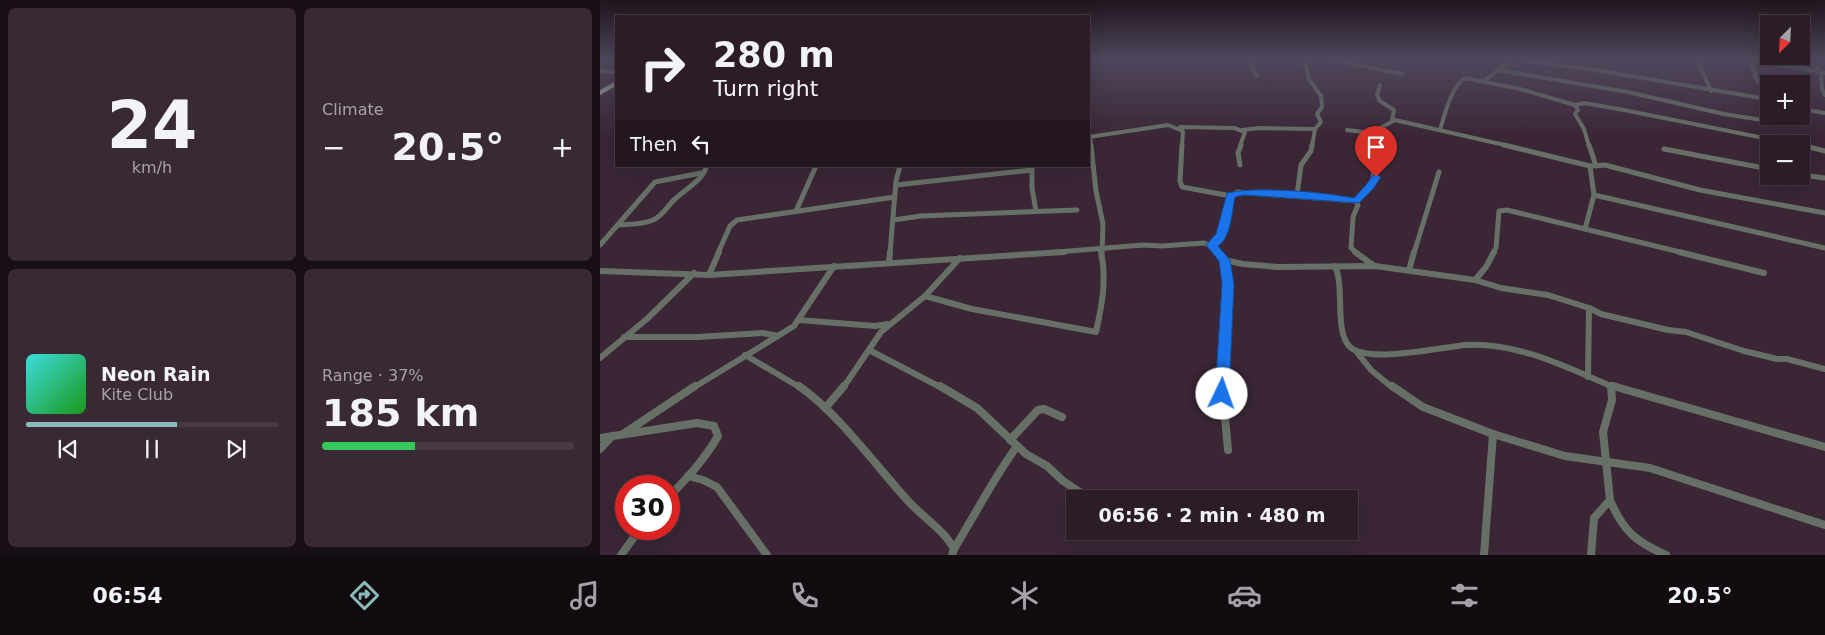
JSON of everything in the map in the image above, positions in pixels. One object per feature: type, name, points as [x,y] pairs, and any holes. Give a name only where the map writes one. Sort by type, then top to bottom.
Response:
[{"type":"highway","points":[[600,93],[613,85]]},
{"type":"street","points":[[1297,195],[1301,165],[1311,151],[1315,129],[1321,122],[1317,114],[1322,107],[1321,96],[1314,85]]},
{"type":"street","points":[[1346,130],[1371,134],[1377,132],[1392,120],[1394,110],[1380,101],[1377,96],[1380,85]]},
{"type":"street","points":[[1440,130],[1449,101],[1458,85]]},
{"type":"street","points":[[1499,85],[1575,105],[1584,104],[1624,110],[1760,137]]},
{"type":"street","points":[[1586,85],[1628,92],[1707,111],[1760,120]]},
{"type":"street","points":[[1677,85],[1760,99]]},
{"type":"street","points":[[1708,85],[1711,91]]},
{"type":"street","points":[[1575,105],[1578,110],[1574,114],[1584,129],[1593,166],[1594,195],[1585,229]]},
{"type":"street","points":[[1810,110],[1825,113]]},
{"type":"street","points":[[1392,120],[1593,166],[1605,165],[1700,190],[1825,213]]},
{"type":"street","points":[[1090,136],[1168,125],[1242,130],[1258,128],[1315,129]]},
{"type":"street","points":[[1178,127],[1183,131],[1180,181],[1182,187],[1231,196],[1239,192],[1356,201]]},
{"type":"street","points":[[1240,165],[1238,153],[1245,132],[1242,130]]},
{"type":"street","points":[[925,296],[972,309],[1096,332],[1105,271],[1101,250],[1103,224],[1096,191],[1090,144]]},
{"type":"street","points":[[1810,147],[1825,151]]},
{"type":"street","points":[[1664,149],[1760,167]]},
{"type":"street","points":[[1356,201],[1370,187],[1376,177],[1375,154]]},
{"type":"street","points":[[600,245],[655,182],[701,173],[706,170],[706,167]]},
{"type":"street","points":[[796,211],[816,167]]},
{"type":"street","points":[[889,263],[896,185],[900,167]]},
{"type":"street","points":[[896,185],[1031,168],[1036,212]]},
{"type":"street","points":[[1409,270],[1439,172]]},
{"type":"street","points":[[618,226],[654,221],[661,217],[668,211],[672,203],[696,183],[701,173]]},
{"type":"street","points":[[1810,176],[1825,178]]},
{"type":"street","points":[[1594,195],[1825,248]]},
{"type":"street","points":[[1211,245],[1218,241],[1221,234],[1231,196]]},
{"type":"street","points":[[708,275],[732,223],[748,218],[895,197]]},
{"type":"street","points":[[1356,201],[1358,205],[1354,217],[1351,248],[1363,263]]},
{"type":"street","points":[[893,220],[921,216],[1077,210]]},
{"type":"street","points":[[1475,280],[1482,273],[1496,248],[1499,211],[1507,210],[1764,273]]},
{"type":"street","points":[[600,271],[708,275],[1101,250],[1143,245],[1162,246],[1204,243],[1211,245],[1224,260],[1228,284],[1222,394],[1228,450]]},
{"type":"street","points":[[827,406],[850,380],[881,332],[906,314],[960,258]]},
{"type":"street","points":[[1224,260],[1269,266],[1334,266],[1363,263],[1475,280],[1501,288],[1548,295],[1602,314],[1692,334],[1744,351],[1777,359],[1787,359],[1825,369]]},
{"type":"street","points":[[623,434],[773,336],[794,326],[834,266]]},
{"type":"street","points":[[1334,266],[1340,280],[1340,310],[1348,344],[1371,370],[1395,389],[1423,407],[1493,434],[1548,452],[1605,463],[1650,468],[1825,525]]},
{"type":"street","points":[[600,358],[637,327],[694,273]]},
{"type":"street","points":[[1588,377],[1589,308]]},
{"type":"street","points":[[799,320],[875,326],[891,324]]},
{"type":"street","points":[[875,326],[881,332]]},
{"type":"street","points":[[637,327],[645,338]]},
{"type":"street","points":[[624,337],[773,336]]},
{"type":"street","points":[[1356,351],[1372,354],[1395,354],[1466,345],[1486,345],[1541,358],[1611,386],[1825,447]]},
{"type":"street","points":[[869,350],[927,379],[977,408],[1010,440],[1078,490]]},
{"type":"street","points":[[745,355],[774,370],[827,406],[836,420],[911,504],[949,540],[953,552]]},
{"type":"street","points":[[1611,386],[1612,400],[1603,432],[1610,500],[1617,520],[1633,538],[1666,555]]},
{"type":"street","points":[[1010,440],[1038,410],[1044,409],[1062,417]]},
{"type":"street","points":[[650,417],[650,429]]},
{"type":"street","points":[[600,438],[697,423],[714,426],[718,436],[680,485]]},
{"type":"street","points":[[1484,555],[1493,434]]},
{"type":"street","points":[[600,449],[612,436]]},
{"type":"street","points":[[953,552],[998,472],[1018,446]]},
{"type":"street","points":[[688,476],[703,480],[717,487],[767,555]]},
{"type":"street","points":[[1592,555],[1592,526],[1594,518],[1610,500]]},
{"type":"street","points":[[621,555],[632,540]]},
{"type":"route","points":[[1222,394],[1228,284],[1224,260],[1211,245],[1220,238],[1231,196],[1236,192],[1244,192],[1317,196],[1356,201],[1370,187],[1376,177]]}]
